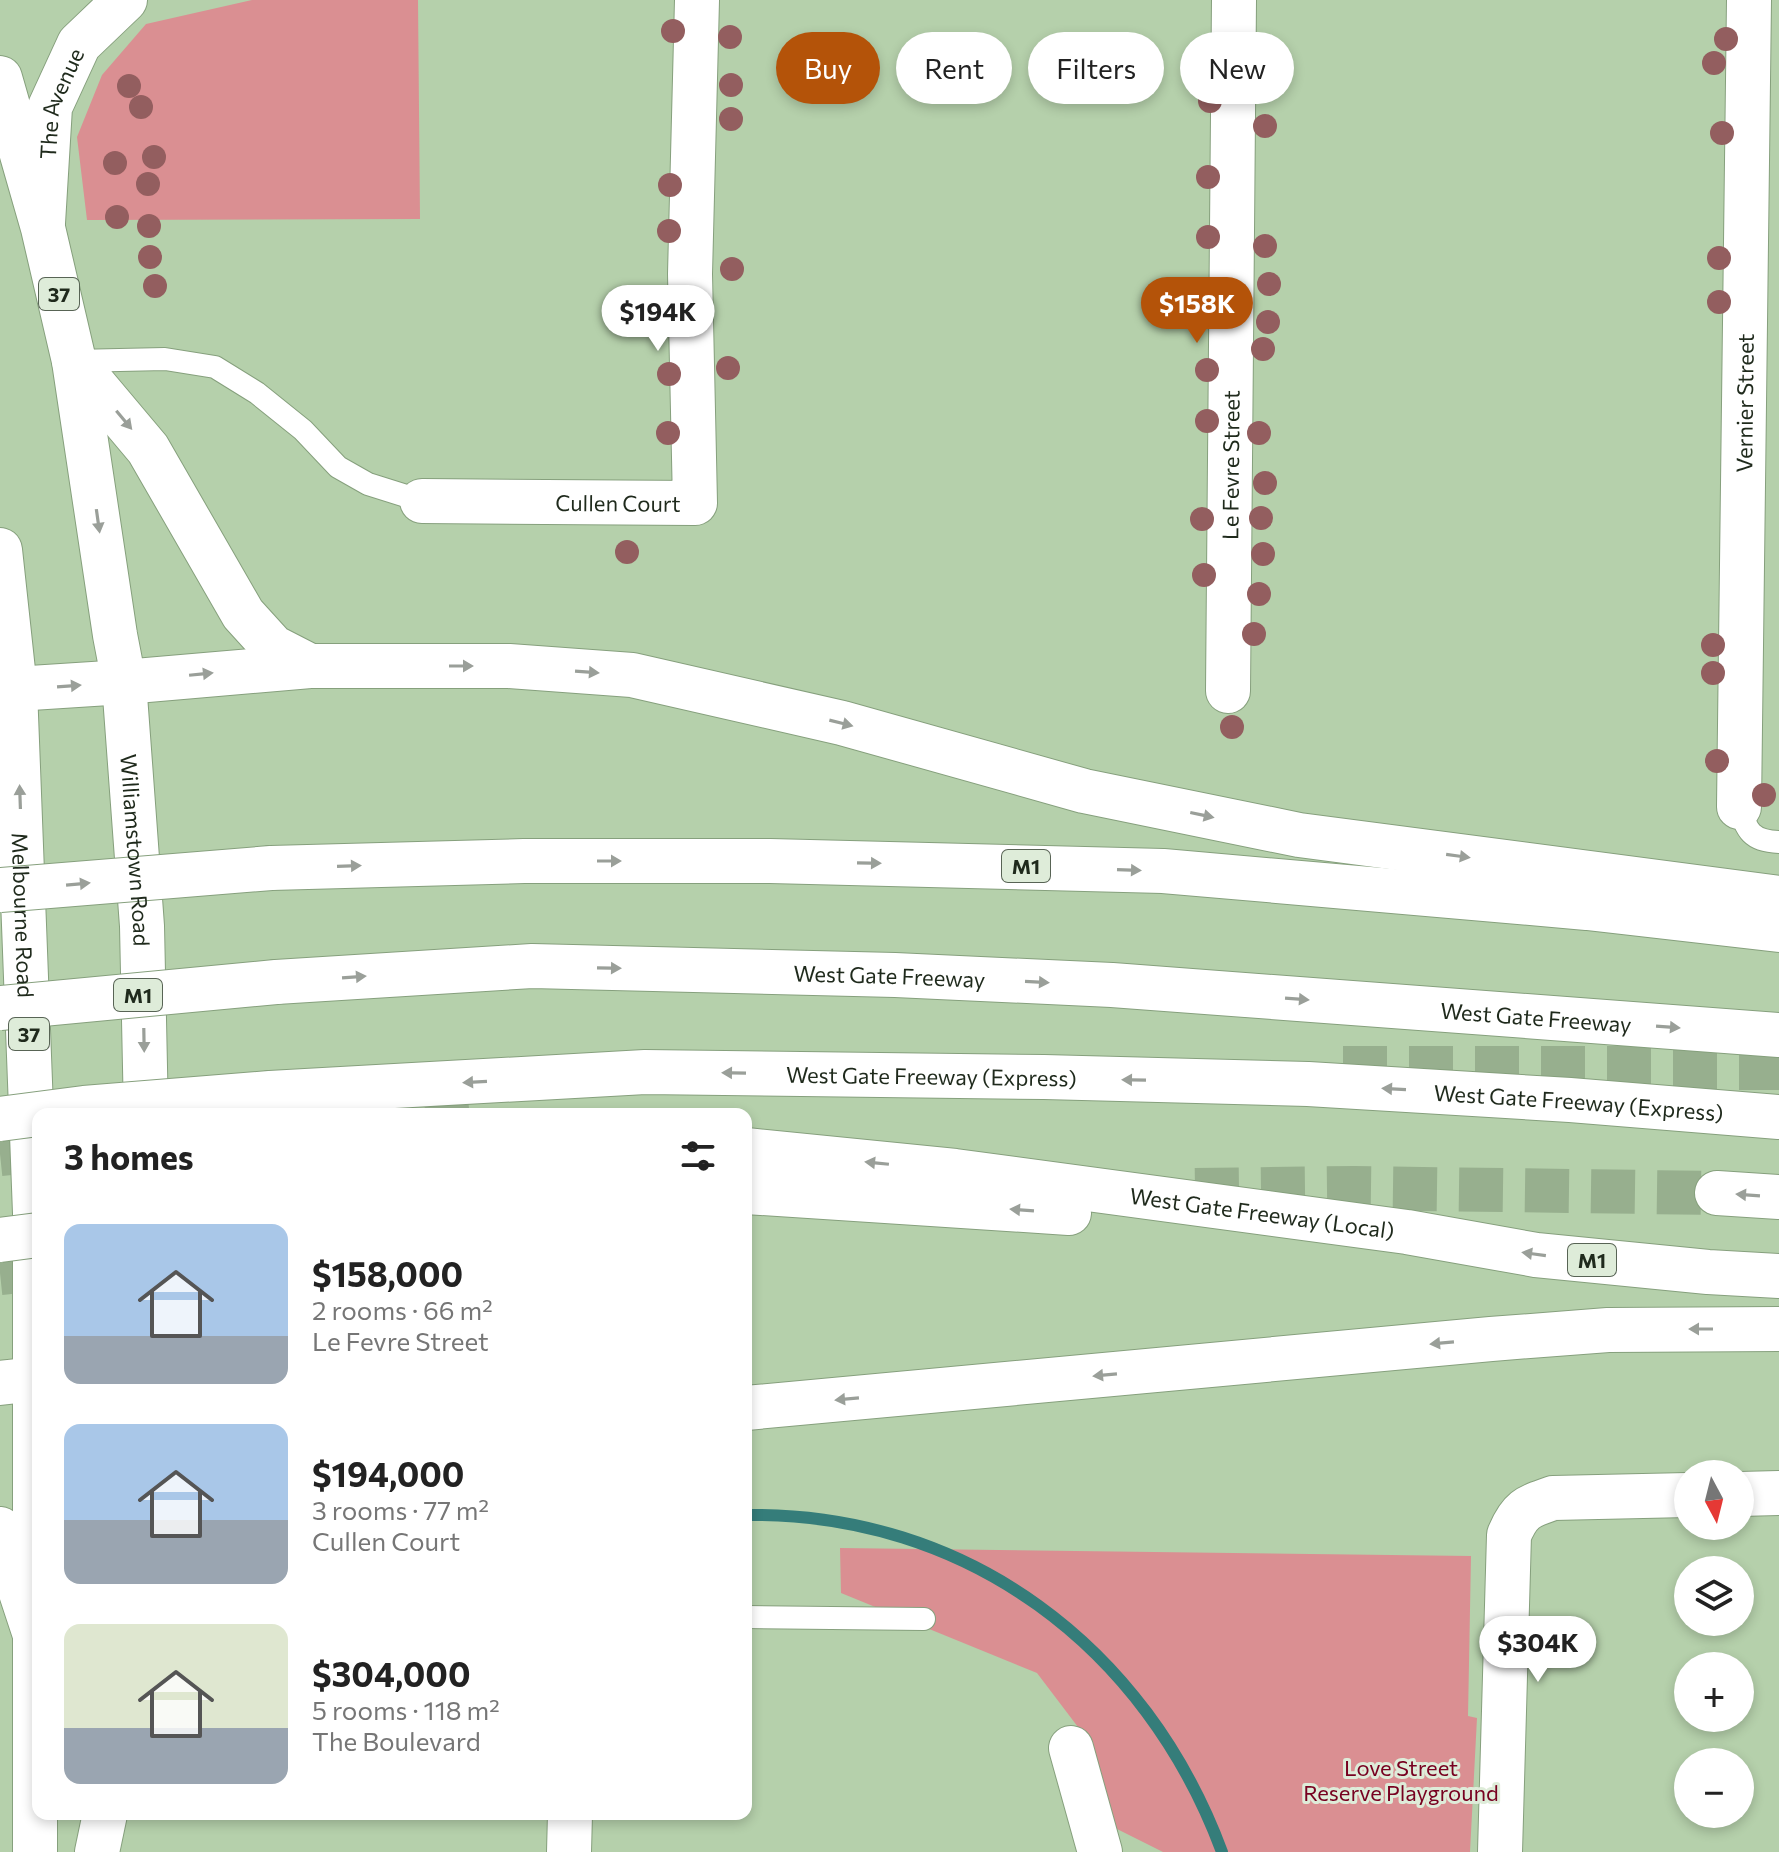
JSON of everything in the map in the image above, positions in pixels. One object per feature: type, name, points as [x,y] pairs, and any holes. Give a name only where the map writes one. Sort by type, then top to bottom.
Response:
[{"type":"main road","name":"The Avenue","points":[[43,228],[50,107],[79,44],[125,0]]},
{"type":"main road","name":"Cullen Court","points":[[422,501],[695,503],[690,274],[697,0]]},
{"type":"main road","name":"Le Fevre Street","points":[[1228,691],[1234,0]]},
{"type":"main road","name":"Vernier Street","points":[[1739,807],[1749,0]]},
{"type":"main road","name":"37","points":[[0,78],[43,228],[74,361],[124,682]]},
{"type":"main road","points":[[74,361],[148,449],[243,614],[273,647],[310,666]]},
{"type":"main road","name":"Melbourne Road","points":[[0,550],[32,1157]]},
{"type":"main road","points":[[7,690],[310,666],[509,666],[632,675],[842,723],[1084,791],[1299,835],[1779,898]]},
{"type":"main road","name":"Williamstown Road","points":[[124,682],[142,926],[146,1108]]},
{"type":"main road","name":"M1","points":[[0,890],[271,868],[524,861],[770,861],[1163,871],[1587,908],[1779,930]]},
{"type":"main road","name":"West Gate Freeway","points":[[0,1008],[276,982],[532,966],[895,975],[1112,985],[1779,1035]]},
{"type":"main road","name":"West Gate Freeway (Express)","points":[[256,1104],[645,1072],[1308,1084],[1779,1117]]},
{"type":"main road","points":[[84,1108],[256,1104]]},
{"type":"main road","points":[[0,1119],[32,1115]]},
{"type":"main road","name":"West Gate Freeway (Local)","points":[[752,1151],[955,1171],[1407,1232],[1536,1255],[1779,1276]]},
{"type":"main road","points":[[752,1192],[1407,1232]]},
{"type":"main road","points":[[1717,1193],[1779,1197]]},
{"type":"main road","points":[[0,1240],[32,1236]]},
{"type":"main road","name":"Melbourne Road","points":[[25,1380],[32,1263]]},
{"type":"main road","points":[[752,1407],[1608,1330],[1779,1329]]},
{"type":"main road","name":"37","points":[[25,1380],[32,1544]]},
{"type":"main road","points":[[1754,1494],[1779,1493]]},
{"type":"main road","points":[[1500,1852],[1509,1535],[1517,1516],[1533,1505],[1553,1498],[1674,1495]]},
{"type":"main road","points":[[0,1529],[32,1626]]},
{"type":"main road","points":[[1071,1748],[1100,1852]]},
{"type":"main road","name":"37","points":[[35,1820],[35,1852]]},
{"type":"main road","points":[[97,1852],[104,1820]]},
{"type":"main road","points":[[569,1852],[570,1820]]},
{"type":"lane","points":[[74,361],[165,359],[215,367],[257,393],[303,430],[338,467],[368,484],[422,501]]},
{"type":"lane","points":[[1739,807],[1746,830],[1759,839],[1779,842]]},
{"type":"lane","points":[[752,1617],[924,1619]]},
{"type":"green space","points":[[252,0],[418,0],[420,219],[87,220],[77,137],[102,75],[146,24]]},
{"type":"green space","name":"Love Street Reserve Playground","points":[[840,1548],[1471,1556],[1468,1716],[1477,1718],[1470,1852],[1163,1852],[1115,1828],[1081,1731],[1037,1673],[841,1593]]},
{"type":"waterway","points":[[752,1515],[827,1520],[903,1538],[974,1566],[1038,1606],[1096,1654],[1147,1712],[1189,1779],[1222,1852]]},
{"type":"tunnel","points":[[1343,1068],[1779,1068]]},
{"type":"tunnel","points":[[414,1108],[488,1100]]},
{"type":"tunnel","points":[[0,1154],[32,1151]]},
{"type":"tunnel","points":[[1195,1190],[1354,1188],[1717,1193]]},
{"type":"tunnel","points":[[0,1273],[32,1270]]}]
